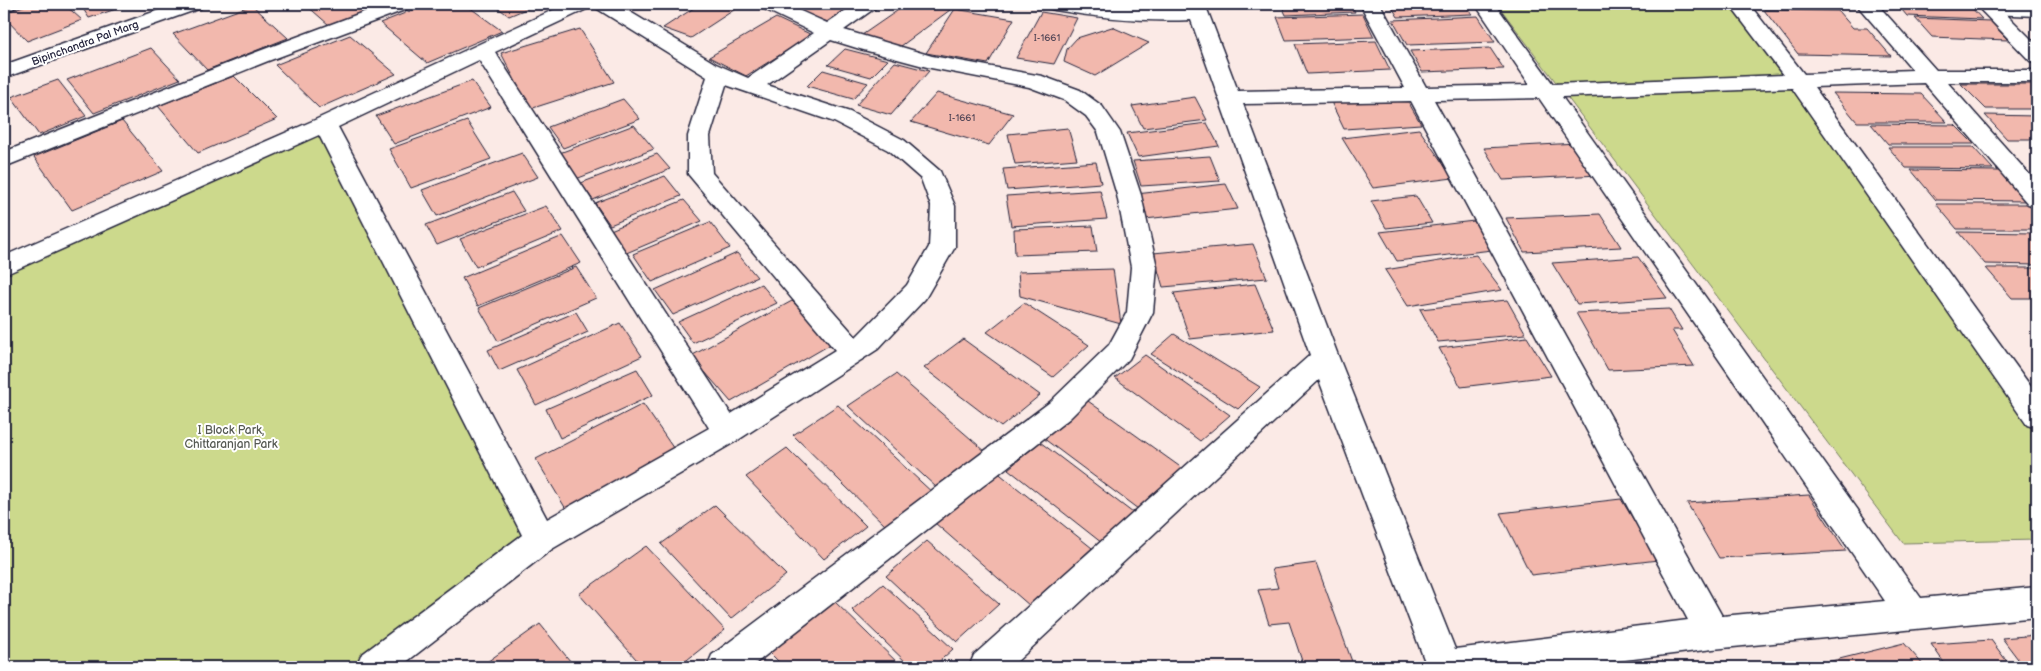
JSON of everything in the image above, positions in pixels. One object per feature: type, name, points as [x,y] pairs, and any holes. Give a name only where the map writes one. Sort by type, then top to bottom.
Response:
[{"type":"street","name":"Bipinchandra Pal Marg","points":[[4,72],[194,4]]},
{"type":"street","points":[[4,160],[252,61],[403,4]]},
{"type":"street","points":[[4,266],[325,124],[582,4]]},
{"type":"street","points":[[392,662],[541,539],[727,432],[868,342],[916,292],[942,247],[943,206],[932,176],[896,145],[842,117],[750,87],[718,74],[603,4]]},
{"type":"street","points":[[724,667],[1060,410],[1119,352],[1140,312],[1144,267],[1129,195],[1109,132],[1094,112],[1072,95],[1034,81],[931,62],[867,45],[829,32],[769,4]]},
{"type":"street","points":[[750,87],[868,4]]},
{"type":"street","points":[[1055,4],[1125,15],[1159,16],[1197,9],[1325,358],[1444,667],[1713,633],[2037,602]]},
{"type":"street","points":[[1370,4],[1713,633]]},
{"type":"street","points":[[1485,4],[1912,613]]},
{"type":"street","points":[[1739,4],[1799,82],[2037,417]]},
{"type":"street","points":[[1866,4],[2037,198]]},
{"type":"street","points":[[1988,6],[2037,10]]},
{"type":"street","points":[[1988,6],[2037,57]]},
{"type":"street","points":[[483,50],[727,432]]},
{"type":"street","points":[[718,74],[699,136],[700,174],[852,352]]},
{"type":"street","points":[[1229,98],[1546,91],[1931,76],[2037,76]]},
{"type":"street","points":[[325,124],[541,539]]},
{"type":"street","points":[[986,667],[1325,358]]},
{"type":"green space","points":[[1497,4],[1731,4],[2037,434],[2037,540],[1903,543]]},
{"type":"green space","name":"I Block Park, Chittaranjan Park","points":[[325,124],[541,539],[349,667],[16,667],[4,654],[4,273]]},
{"type":"building","points":[[29,4],[64,4],[82,20],[27,41],[4,17],[4,13]]},
{"type":"building","points":[[80,4],[131,4],[89,18]]},
{"type":"building","points":[[305,4],[382,4],[329,25]]},
{"type":"building","points":[[428,4],[465,4],[502,31],[427,63],[380,23]]},
{"type":"building","points":[[493,4],[538,4],[509,16]]},
{"type":"building","points":[[700,4],[743,4],[691,38],[663,28]]},
{"type":"building","points":[[802,4],[854,4],[828,22],[793,9]]},
{"type":"building","points":[[907,4],[933,4],[950,10],[897,49],[862,35]]},
{"type":"building","points":[[1281,4],[1351,4],[1355,12],[1286,15]]},
{"type":"building","points":[[1390,4],[1465,4],[1472,14],[1398,17]]},
{"type":"building","points":[[1765,4],[1851,4],[1853,6]]},
{"type":"building","points":[[1897,4],[1968,4],[1982,19],[1907,16]]},
{"type":"building","points":[[252,5],[288,38],[207,70],[173,34]]},
{"type":"building","points":[[955,9],[1014,19],[988,64],[926,53]]},
{"type":"building","points":[[1764,10],[1838,11],[1853,28],[1867,28],[1891,56],[1798,54]]},
{"type":"building","points":[[1041,12],[1077,18],[1054,64],[1016,58]]},
{"type":"building","points":[[1363,14],[1374,37],[1286,40],[1277,17]]},
{"type":"building","points":[[1478,16],[1495,42],[1407,45],[1393,20]]},
{"type":"building","points":[[776,18],[812,35],[746,76],[709,57]]},
{"type":"building","points":[[1915,18],[1990,21],[2008,40],[1932,37]]},
{"type":"building","points":[[1112,27],[1149,43],[1095,76],[1064,62],[1067,49],[1077,38]]},
{"type":"building","points":[[580,29],[614,82],[530,109],[501,53]]},
{"type":"building","points":[[350,35],[396,74],[319,108],[275,65]]},
{"type":"building","points":[[1376,41],[1390,70],[1307,74],[1295,44]]},
{"type":"building","points":[[151,48],[180,79],[94,113],[67,80]]},
{"type":"building","points":[[1490,48],[1504,69],[1422,72],[1410,51]]},
{"type":"building","points":[[845,49],[888,60],[871,77],[828,65]]},
{"type":"building","points":[[895,62],[929,71],[891,115],[856,105]]},
{"type":"building","points":[[823,70],[868,83],[853,99],[807,86]]},
{"type":"building","points":[[234,76],[277,119],[198,153],[158,106]]},
{"type":"building","points":[[58,80],[86,116],[39,135],[11,97]]},
{"type":"building","points":[[472,81],[491,107],[394,144],[376,116]]},
{"type":"building","points":[[1961,84],[2036,84],[2037,109],[1986,109]]},
{"type":"building","points":[[937,93],[1013,114],[989,145],[911,122]]},
{"type":"building","points":[[1833,93],[1921,94],[1947,122],[1857,122]]},
{"type":"building","points":[[1195,97],[1207,120],[1143,128],[1132,106]]},
{"type":"building","points":[[1406,98],[1421,124],[1344,129],[1331,102]]},
{"type":"building","points":[[623,99],[640,119],[563,148],[548,127]]},
{"type":"building","points":[[1985,115],[2037,116],[2037,139],[2007,139]]},
{"type":"building","points":[[122,121],[163,171],[72,210],[34,157]]},
{"type":"building","points":[[467,121],[491,159],[411,188],[389,149]]},
{"type":"building","points":[[1207,123],[1219,146],[1138,157],[1127,133]]},
{"type":"building","points":[[1871,124],[1955,125],[1974,144],[1888,144]]},
{"type":"building","points":[[634,125],[654,149],[576,179],[557,154]]},
{"type":"building","points":[[1068,128],[1077,159],[1015,164],[1008,134]]},
{"type":"building","points":[[1419,129],[1453,178],[1373,188],[1342,138]]},
{"type":"building","points":[[1577,143],[1599,175],[1503,180],[1484,148]]},
{"type":"building","points":[[1888,147],[1973,147],[1993,169],[1906,168]]},
{"type":"building","points":[[522,153],[538,177],[437,216],[422,190]]},
{"type":"building","points":[[657,154],[670,169],[593,200],[581,183]]},
{"type":"building","points":[[1210,156],[1220,181],[1141,186],[1133,161]]},
{"type":"building","points":[[1096,162],[1101,183],[1007,190],[1003,169]]},
{"type":"building","points":[[1911,170],[1999,171],[2028,201],[1936,200]]},
{"type":"building","points":[[665,176],[681,196],[610,225],[595,203]]},
{"type":"building","points":[[1226,184],[1238,209],[1145,219],[1136,194]]},
{"type":"building","points":[[1100,190],[1107,219],[1011,226],[1006,196]]},
{"type":"building","points":[[512,192],[524,211],[437,245],[426,225]]},
{"type":"building","points":[[1416,196],[1432,223],[1386,228],[1371,201]]},
{"type":"building","points":[[684,200],[702,221],[624,254],[608,231]]},
{"type":"building","points":[[1936,204],[2028,204],[2037,214],[2037,229],[1957,229]]},
{"type":"building","points":[[546,206],[563,231],[476,267],[460,239]]},
{"type":"building","points":[[1600,214],[1621,247],[1524,252],[1506,218]]},
{"type":"building","points":[[1474,221],[1492,250],[1397,261],[1380,232]]},
{"type":"building","points":[[710,222],[730,248],[652,282],[633,254]]},
{"type":"building","points":[[1093,226],[1097,252],[1015,255],[1014,229]]},
{"type":"building","points":[[1958,232],[2037,233],[2037,265],[1985,264]]},
{"type":"building","points":[[563,236],[581,263],[478,306],[462,278]]},
{"type":"building","points":[[1253,244],[1267,278],[1163,287],[1153,253]]},
{"type":"building","points":[[737,253],[757,277],[673,315],[655,290]]},
{"type":"building","points":[[1476,255],[1502,290],[1408,306],[1385,270]]},
{"type":"building","points":[[1638,257],[1667,298],[1577,304],[1552,263]]},
{"type":"building","points":[[576,267],[596,298],[498,341],[479,308]]},
{"type":"building","points":[[1986,268],[2037,268],[2037,298],[2012,298]]},
{"type":"building","points":[[1113,269],[1121,324],[1020,296],[1018,272]]},
{"type":"building","points":[[761,284],[777,303],[693,343],[678,322]]},
{"type":"building","points":[[1255,284],[1274,330],[1190,339],[1174,293]]},
{"type":"building","points":[[1507,300],[1526,334],[1438,342],[1420,309]]},
{"type":"building","points":[[792,301],[833,343],[731,402],[691,356]]},
{"type":"building","points":[[1024,303],[1089,345],[1053,377],[987,332]]},
{"type":"building","points":[[1669,309],[1682,330],[1672,330],[1694,366],[1608,370],[1576,313]]},
{"type":"building","points":[[576,312],[588,332],[499,371],[488,350]]},
{"type":"building","points":[[620,323],[642,356],[536,405],[517,370]]},
{"type":"building","points":[[1174,334],[1260,387],[1238,409],[1151,354]]},
{"type":"building","points":[[1527,337],[1551,376],[1461,387],[1439,348]]},
{"type":"building","points":[[963,339],[1040,395],[1001,427],[924,368]]},
{"type":"building","points":[[1145,355],[1230,415],[1200,441],[1115,378]]},
{"type":"building","points":[[637,369],[653,395],[560,438],[546,409]]},
{"type":"building","points":[[896,374],[986,452],[937,488],[848,406]]},
{"type":"building","points":[[1088,401],[1186,471],[1142,512],[1043,438]]},
{"type":"building","points":[[643,404],[678,455],[569,514],[536,459]]},
{"type":"building","points":[[838,405],[935,495],[889,529],[793,435]]},
{"type":"building","points":[[1040,442],[1133,513],[1102,543],[1008,469]]},
{"type":"building","points":[[787,448],[866,526],[824,559],[746,477]]},
{"type":"building","points":[[996,471],[1092,548],[1030,606],[935,523]]},
{"type":"building","points":[[1809,495],[1846,551],[1719,558],[1687,503]]},
{"type":"building","points":[[1621,499],[1658,560],[1531,575],[1500,513]]},
{"type":"building","points":[[715,505],[786,575],[731,619],[661,544]]},
{"type":"building","points":[[927,541],[999,604],[957,642],[886,576]]},
{"type":"building","points":[[646,546],[725,630],[678,667],[643,667],[579,594]]},
{"type":"building","points":[[1316,563],[1354,667],[1304,667],[1289,622],[1269,624],[1258,590],[1278,588],[1272,569]]},
{"type":"building","points":[[883,584],[953,649],[933,667],[911,667],[852,610]]},
{"type":"building","points":[[833,600],[902,667],[784,667],[770,653]]},
{"type":"building","points":[[540,624],[575,667],[480,667]]},
{"type":"building","points":[[2037,635],[2037,667],[2024,667],[2002,638]]},
{"type":"building","points":[[1991,640],[2011,667],[1947,667],[1931,644]]},
{"type":"building","points":[[1904,643],[1925,667],[1807,667]]}]
